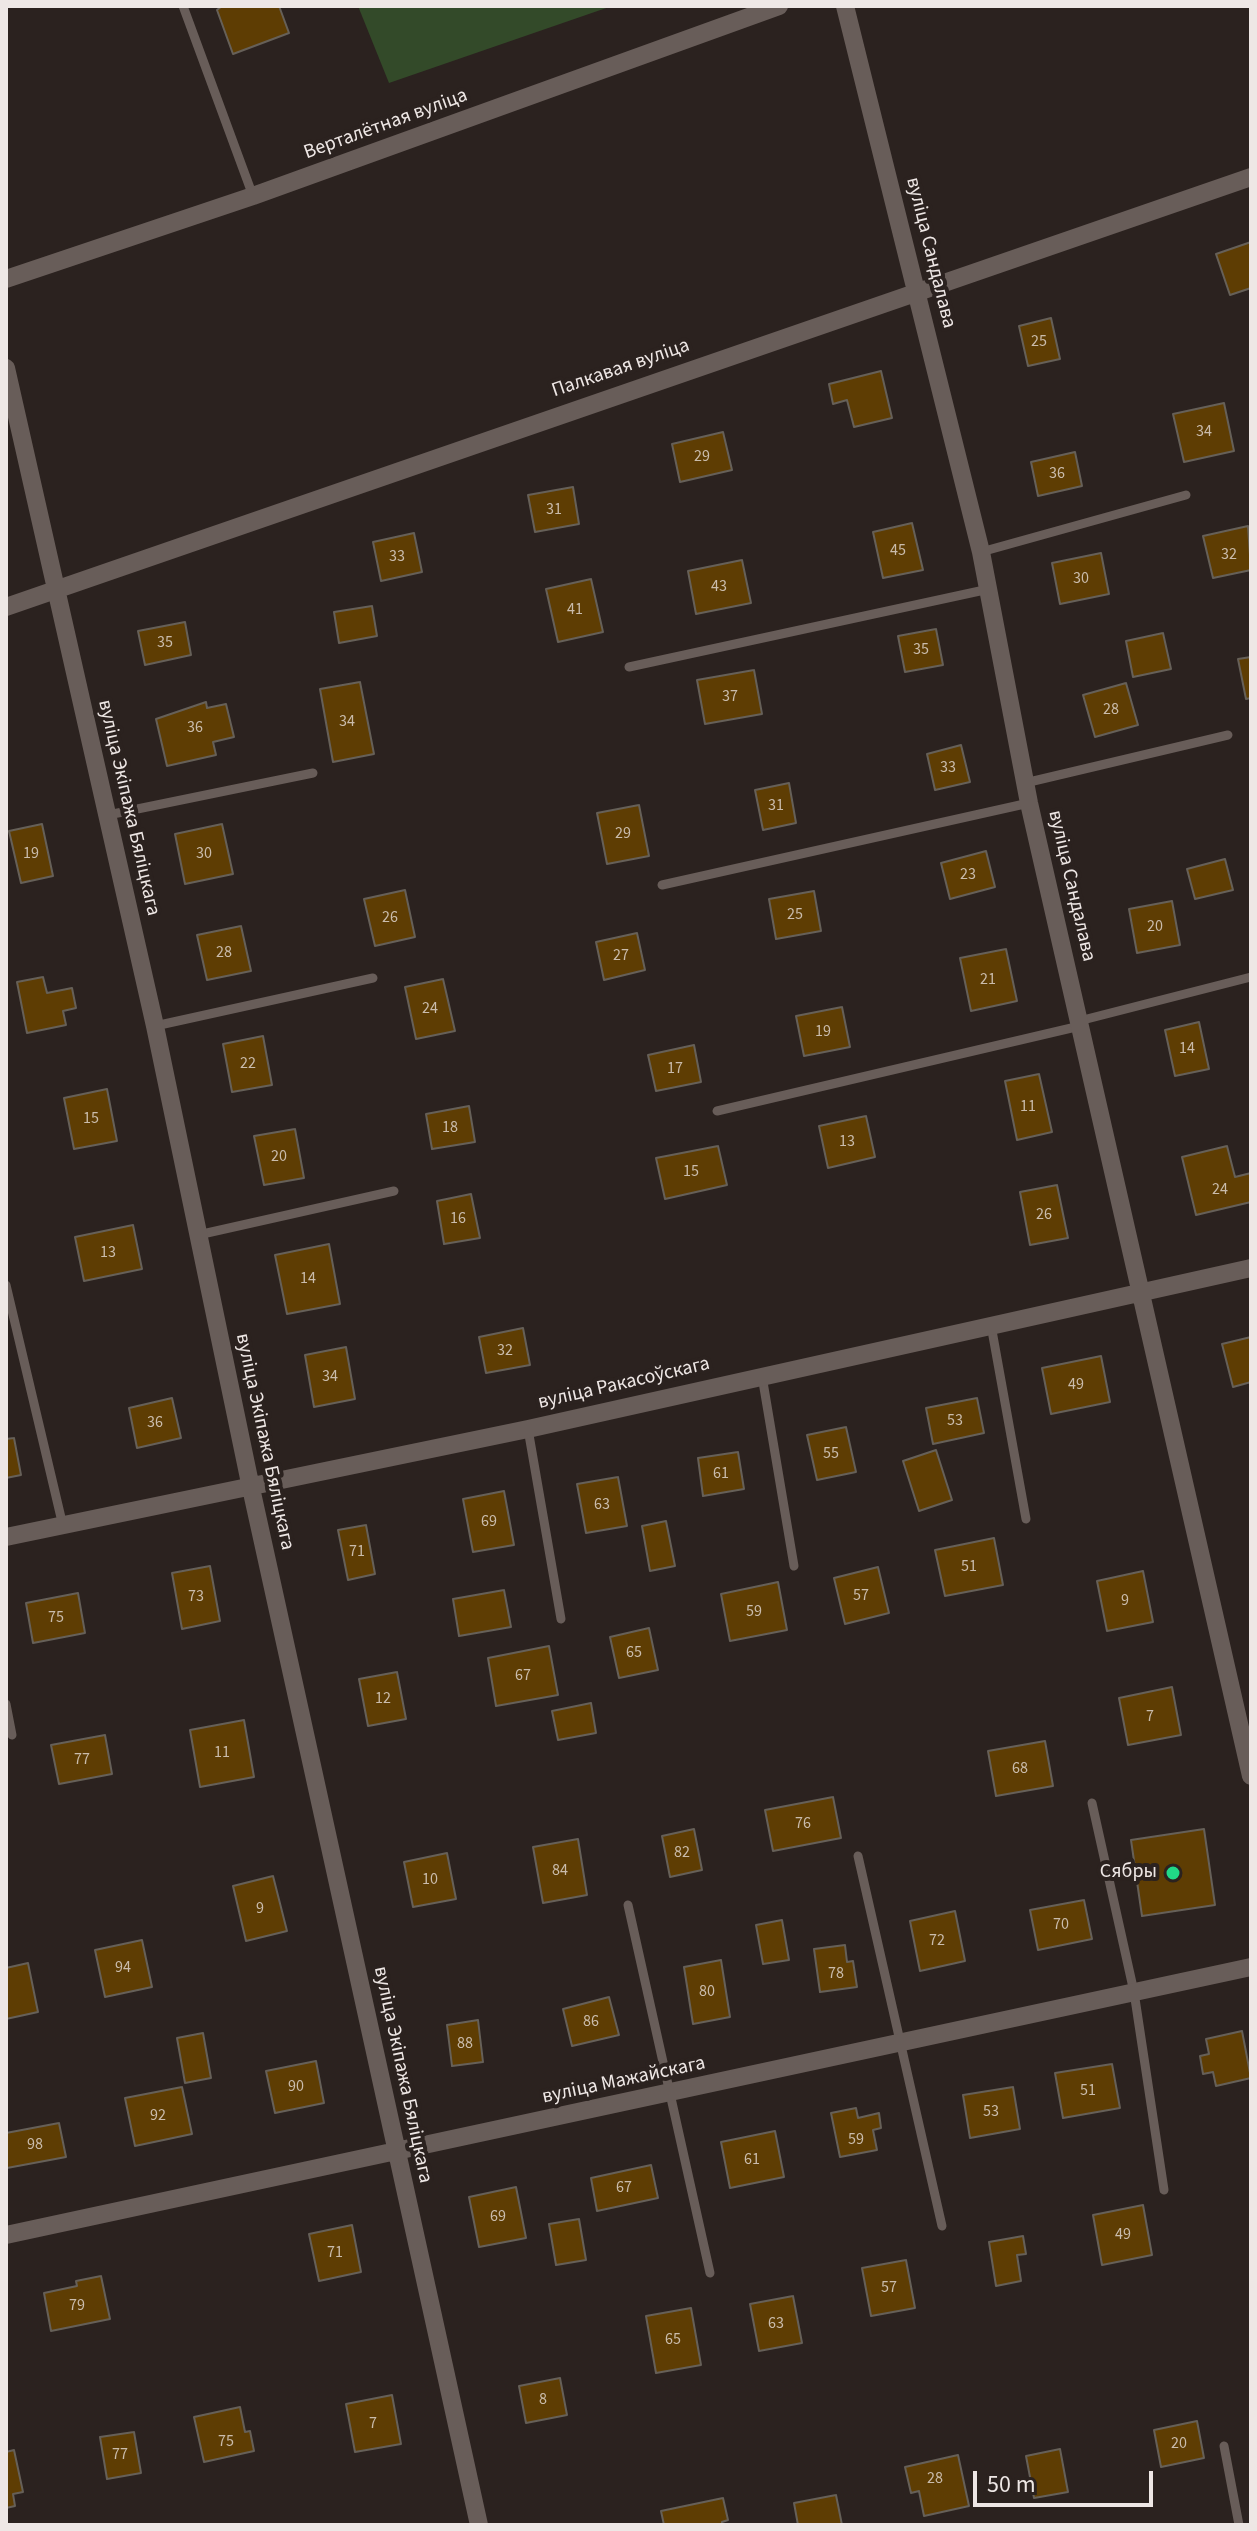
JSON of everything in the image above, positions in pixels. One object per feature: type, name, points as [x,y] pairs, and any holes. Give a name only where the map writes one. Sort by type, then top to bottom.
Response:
[{"type":"street","name":"Верталётная вуліца","points":[[6,279],[253,196],[779,6]]},
{"type":"street","name":"вуліца Сандалава","points":[[845,6],[981,552],[1029,803],[1251,1776]]},
{"type":"street","name":"Палкавая вуліца","points":[[6,607],[917,289],[1251,177]]},
{"type":"street","name":"вуліца Экіпажа Бяліцкага","points":[[6,368],[155,1026],[251,1488],[479,2525]]},
{"type":"street","name":"вуліца Ракасоўскага","points":[[6,1537],[528,1429],[1251,1268]]},
{"type":"street","name":"вуліца Мажайскага","points":[[6,2235],[1251,1967]]},
{"type":"lane","points":[[183,6],[253,196]]},
{"type":"lane","points":[[981,552],[1186,495]]},
{"type":"lane","points":[[629,667],[989,589]]},
{"type":"lane","points":[[1025,783],[1228,735]]},
{"type":"lane","points":[[108,815],[313,773]]},
{"type":"lane","points":[[662,885],[1029,803]]},
{"type":"lane","points":[[717,1111],[1080,1023],[1251,977]]},
{"type":"lane","points":[[155,1026],[373,978]]},
{"type":"lane","points":[[198,1235],[394,1191]]},
{"type":"lane","points":[[6,1285],[63,1526]]},
{"type":"lane","points":[[991,1325],[1026,1519]]},
{"type":"lane","points":[[762,1375],[794,1566]]},
{"type":"lane","points":[[528,1429],[561,1619]]},
{"type":"lane","points":[[6,1704],[12,1735]]},
{"type":"lane","points":[[1092,1803],[1134,1992],[1164,2190]]},
{"type":"lane","points":[[858,1856],[942,2226]]},
{"type":"lane","points":[[628,1905],[710,2273]]},
{"type":"lane","points":[[1224,2446],[1239,2525]]},
{"type":"green space","points":[[358,6],[612,6],[389,83]]},
{"type":"building","points":[[222,6],[279,6],[289,33],[233,54],[217,10]]},
{"type":"building","points":[[1251,242],[1251,288],[1230,295],[1216,254]]},
{"type":"building","points":[[1051,318],[1060,359],[1028,366],[1019,326]]},
{"type":"building","points":[[881,371],[892,418],[854,427],[847,400],[833,404],[829,384]]},
{"type":"building","points":[[1224,403],[1234,451],[1184,462],[1173,414]]},
{"type":"building","points":[[723,432],[732,470],[680,482],[672,444]]},
{"type":"building","points":[[1075,452],[1082,486],[1038,496],[1031,462]]},
{"type":"building","points":[[573,487],[579,524],[535,532],[528,495]]},
{"type":"building","points":[[912,523],[923,570],[883,578],[873,532]]},
{"type":"building","points":[[1248,526],[1251,570],[1213,578],[1203,536]]},
{"type":"building","points":[[414,533],[422,572],[381,581],[373,542]]},
{"type":"building","points":[[1101,553],[1109,594],[1060,604],[1052,563]]},
{"type":"building","points":[[742,560],[751,603],[696,614],[688,571]]},
{"type":"building","points":[[591,579],[603,632],[558,642],[546,589]]},
{"type":"building","points":[[372,606],[377,636],[339,643],[334,612]]},
{"type":"building","points":[[185,622],[191,655],[145,665],[138,631]]},
{"type":"building","points":[[936,629],[943,665],[905,672],[898,636]]},
{"type":"building","points":[[1163,633],[1171,669],[1133,677],[1126,641]]},
{"type":"building","points":[[1251,657],[1251,698],[1246,699],[1238,659]]},
{"type":"building","points":[[754,670],[762,714],[705,724],[697,680]]},
{"type":"building","points":[[360,682],[374,754],[333,762],[320,689]]},
{"type":"building","points":[[1126,683],[1138,725],[1095,737],[1083,695]]},
{"type":"building","points":[[206,702],[207,708],[226,704],[234,737],[213,742],[216,755],[167,766],[156,719]]},
{"type":"building","points":[[961,745],[970,782],[935,790],[927,754]]},
{"type":"building","points":[[789,783],[796,823],[763,830],[755,790]]},
{"type":"building","points":[[639,805],[649,856],[607,864],[597,813]]},
{"type":"building","points":[[42,824],[53,876],[21,883],[9,831]]},
{"type":"building","points":[[222,824],[233,874],[185,884],[175,834]]},
{"type":"building","points":[[986,851],[995,887],[950,899],[941,863]]},
{"type":"building","points":[[1225,859],[1233,890],[1195,899],[1187,869]]},
{"type":"building","points":[[405,890],[415,937],[375,946],[364,899]]},
{"type":"building","points":[[814,891],[821,931],[776,939],[769,899]]},
{"type":"building","points":[[1172,901],[1180,945],[1137,953],[1129,909]]},
{"type":"building","points":[[241,926],[251,971],[207,980],[197,935]]},
{"type":"building","points":[[637,933],[645,970],[604,980],[596,942]]},
{"type":"building","points":[[1006,949],[1017,1001],[971,1011],[960,958]]},
{"type":"building","points":[[43,977],[47,993],[72,988],[76,1008],[63,1011],[66,1025],[27,1033],[17,982]]},
{"type":"building","points":[[443,979],[455,1031],[416,1039],[405,987]]},
{"type":"building","points":[[842,1007],[850,1047],[804,1056],[796,1016]]},
{"type":"building","points":[[1199,1022],[1209,1069],[1175,1076],[1165,1030]]},
{"type":"building","points":[[263,1036],[272,1085],[232,1092],[223,1044]]},
{"type":"building","points":[[694,1045],[701,1082],[656,1091],[648,1055]]},
{"type":"building","points":[[1039,1074],[1052,1132],[1017,1140],[1005,1081]]},
{"type":"building","points":[[107,1089],[117,1141],[74,1149],[64,1098]]},
{"type":"building","points":[[469,1106],[475,1142],[432,1149],[426,1114]]},
{"type":"building","points":[[866,1116],[875,1157],[828,1168],[819,1126]]},
{"type":"building","points":[[295,1129],[304,1178],[264,1185],[254,1136]]},
{"type":"building","points":[[718,1146],[727,1185],[665,1199],[656,1158]]},
{"type":"building","points":[[1227,1146],[1235,1177],[1251,1173],[1251,1202],[1196,1215],[1182,1157]]},
{"type":"building","points":[[1057,1185],[1068,1238],[1030,1245],[1020,1192]]},
{"type":"building","points":[[471,1194],[480,1238],[444,1244],[437,1201]]},
{"type":"building","points":[[133,1225],[142,1269],[84,1281],[75,1237]]},
{"type":"building","points":[[329,1244],[340,1304],[287,1314],[275,1255]]},
{"type":"building","points":[[523,1328],[530,1365],[486,1373],[479,1337]]},
{"type":"building","points":[[1251,1337],[1251,1382],[1233,1387],[1222,1344]]},
{"type":"building","points":[[346,1347],[355,1399],[314,1407],[305,1355]]},
{"type":"building","points":[[1101,1356],[1110,1402],[1051,1414],[1042,1368]]},
{"type":"building","points":[[172,1398],[181,1438],[137,1448],[129,1408]]},
{"type":"building","points":[[977,1398],[984,1433],[933,1444],[926,1408]]},
{"type":"building","points":[[846,1427],[856,1472],[817,1480],[807,1435]]},
{"type":"building","points":[[14,1438],[21,1475],[6,1478],[6,1439]]},
{"type":"building","points":[[936,1450],[952,1500],[919,1511],[903,1461]]},
{"type":"building","points":[[738,1452],[744,1489],[703,1496],[698,1458]]},
{"type":"building","points":[[618,1477],[627,1526],[586,1533],[577,1484]]},
{"type":"building","points":[[504,1491],[514,1545],[473,1552],[463,1499]]},
{"type":"building","points":[[666,1521],[675,1566],[650,1571],[642,1526]]},
{"type":"building","points":[[366,1525],[375,1574],[348,1580],[338,1530]]},
{"type":"building","points":[[994,1538],[1003,1585],[945,1596],[935,1550]]},
{"type":"building","points":[[210,1566],[220,1621],[182,1629],[172,1573]]},
{"type":"building","points":[[878,1567],[889,1613],[845,1624],[834,1578]]},
{"type":"building","points":[[1143,1571],[1153,1622],[1107,1631],[1097,1581]]},
{"type":"building","points":[[778,1582],[787,1630],[730,1641],[721,1594]]},
{"type":"building","points":[[504,1590],[511,1627],[459,1636],[453,1599]]},
{"type":"building","points":[[78,1593],[85,1633],[33,1643],[26,1603]]},
{"type":"building","points":[[649,1628],[658,1670],[619,1678],[610,1637]]},
{"type":"building","points":[[549,1646],[558,1695],[496,1706],[488,1658]]},
{"type":"building","points":[[397,1672],[406,1719],[368,1726],[359,1679]]},
{"type":"building","points":[[1172,1687],[1181,1735],[1128,1745],[1119,1698]]},
{"type":"building","points":[[591,1703],[596,1733],[558,1740],[552,1711]]},
{"type":"building","points":[[244,1720],[254,1777],[200,1787],[190,1730]]},
{"type":"building","points":[[105,1735],[112,1774],[59,1784],[51,1745]]},
{"type":"building","points":[[1045,1741],[1053,1786],[996,1796],[988,1751]]},
{"type":"building","points":[[833,1797],[841,1838],[773,1851],[765,1810]]},
{"type":"building","points":[[694,1829],[702,1870],[670,1877],[662,1836]]},
{"type":"building","name":"Сябры","points":[[1204,1829],[1215,1905],[1142,1916],[1131,1840]]},
{"type":"building","points":[[578,1839],[587,1895],[543,1903],[533,1847]]},
{"type":"building","points":[[447,1853],[456,1899],[413,1907],[404,1862]]},
{"type":"building","points":[[273,1876],[287,1931],[246,1941],[233,1886]]},
{"type":"building","points":[[1084,1900],[1092,1939],[1038,1950],[1030,1910]]},
{"type":"building","points":[[955,1911],[965,1961],[920,1971],[910,1921]]},
{"type":"building","points":[[782,1920],[789,1960],[763,1964],[756,1925]]},
{"type":"building","points":[[142,1940],[152,1987],[105,1997],[95,1950]]},
{"type":"building","points":[[845,1945],[847,1962],[853,1961],[857,1987],[820,1992],[814,1949]]},
{"type":"building","points":[[721,1960],[730,2017],[693,2024],[684,1967]]},
{"type":"building","points":[[28,1963],[38,2012],[6,2019],[6,1968]]},
{"type":"building","points":[[609,1997],[619,2035],[572,2046],[563,2009]]},
{"type":"building","points":[[478,2020],[483,2062],[452,2066],[447,2025]]},
{"type":"building","points":[[1242,2031],[1251,2078],[1216,2086],[1213,2072],[1203,2074],[1200,2056],[1209,2054],[1206,2039]]},
{"type":"building","points":[[203,2033],[211,2078],[185,2083],[177,2038]]},
{"type":"building","points":[[316,2061],[324,2103],[275,2113],[266,2071]]},
{"type":"building","points":[[1112,2064],[1120,2108],[1063,2118],[1055,2073]]},
{"type":"building","points":[[182,2087],[192,2134],[135,2146],[125,2098]]},
{"type":"building","points":[[1013,2087],[1020,2129],[970,2138],[963,2095]]},
{"type":"building","points":[[856,2108],[858,2118],[879,2113],[881,2128],[873,2130],[877,2150],[840,2157],[831,2113]]},
{"type":"building","points":[[59,2123],[66,2157],[7,2168],[6,2133]]},
{"type":"building","points":[[775,2131],[784,2177],[730,2188],[721,2142]]},
{"type":"building","points":[[651,2165],[658,2198],[597,2211],[591,2178]]},
{"type":"building","points":[[516,2187],[526,2238],[479,2247],[469,2197]]},
{"type":"building","points":[[1143,2205],[1152,2255],[1102,2265],[1093,2215]]},
{"type":"building","points":[[579,2219],[586,2260],[556,2265],[549,2224]]},
{"type":"building","points":[[352,2225],[361,2272],[319,2281],[309,2234]]},
{"type":"building","points":[[1023,2236],[1026,2254],[1017,2255],[1021,2281],[996,2286],[989,2242]]},
{"type":"building","points":[[906,2260],[915,2308],[871,2316],[862,2268]]},
{"type":"building","points":[[101,2276],[110,2319],[51,2331],[44,2293],[77,2286],[76,2281]]},
{"type":"building","points":[[793,2296],[802,2343],[759,2351],[750,2304]]},
{"type":"building","points":[[691,2308],[701,2365],[656,2373],[646,2316]]},
{"type":"building","points":[[560,2378],[567,2415],[526,2423],[519,2386]]},
{"type":"building","points":[[392,2395],[401,2444],[355,2452],[346,2404]]},
{"type":"building","points":[[240,2407],[245,2432],[250,2431],[254,2451],[204,2462],[194,2417]]},
{"type":"building","points":[[1197,2421],[1204,2458],[1161,2467],[1154,2430]]},
{"type":"building","points":[[134,2432],[141,2473],[107,2479],[100,2437]]},
{"type":"building","points":[[1060,2449],[1068,2492],[1034,2498],[1026,2456]]},
{"type":"building","points":[[14,2450],[23,2492],[13,2494],[15,2506],[6,2508],[6,2452]]},
{"type":"building","points":[[958,2455],[969,2506],[924,2516],[919,2491],[911,2493],[905,2467]]},
{"type":"building","points":[[836,2495],[842,2525],[798,2525],[794,2503]]},
{"type":"building","points":[[723,2498],[728,2520],[722,2525],[664,2525],[661,2511]]},
{"type":"place","name":"Сябры","points":[[1173,1873]]}]
